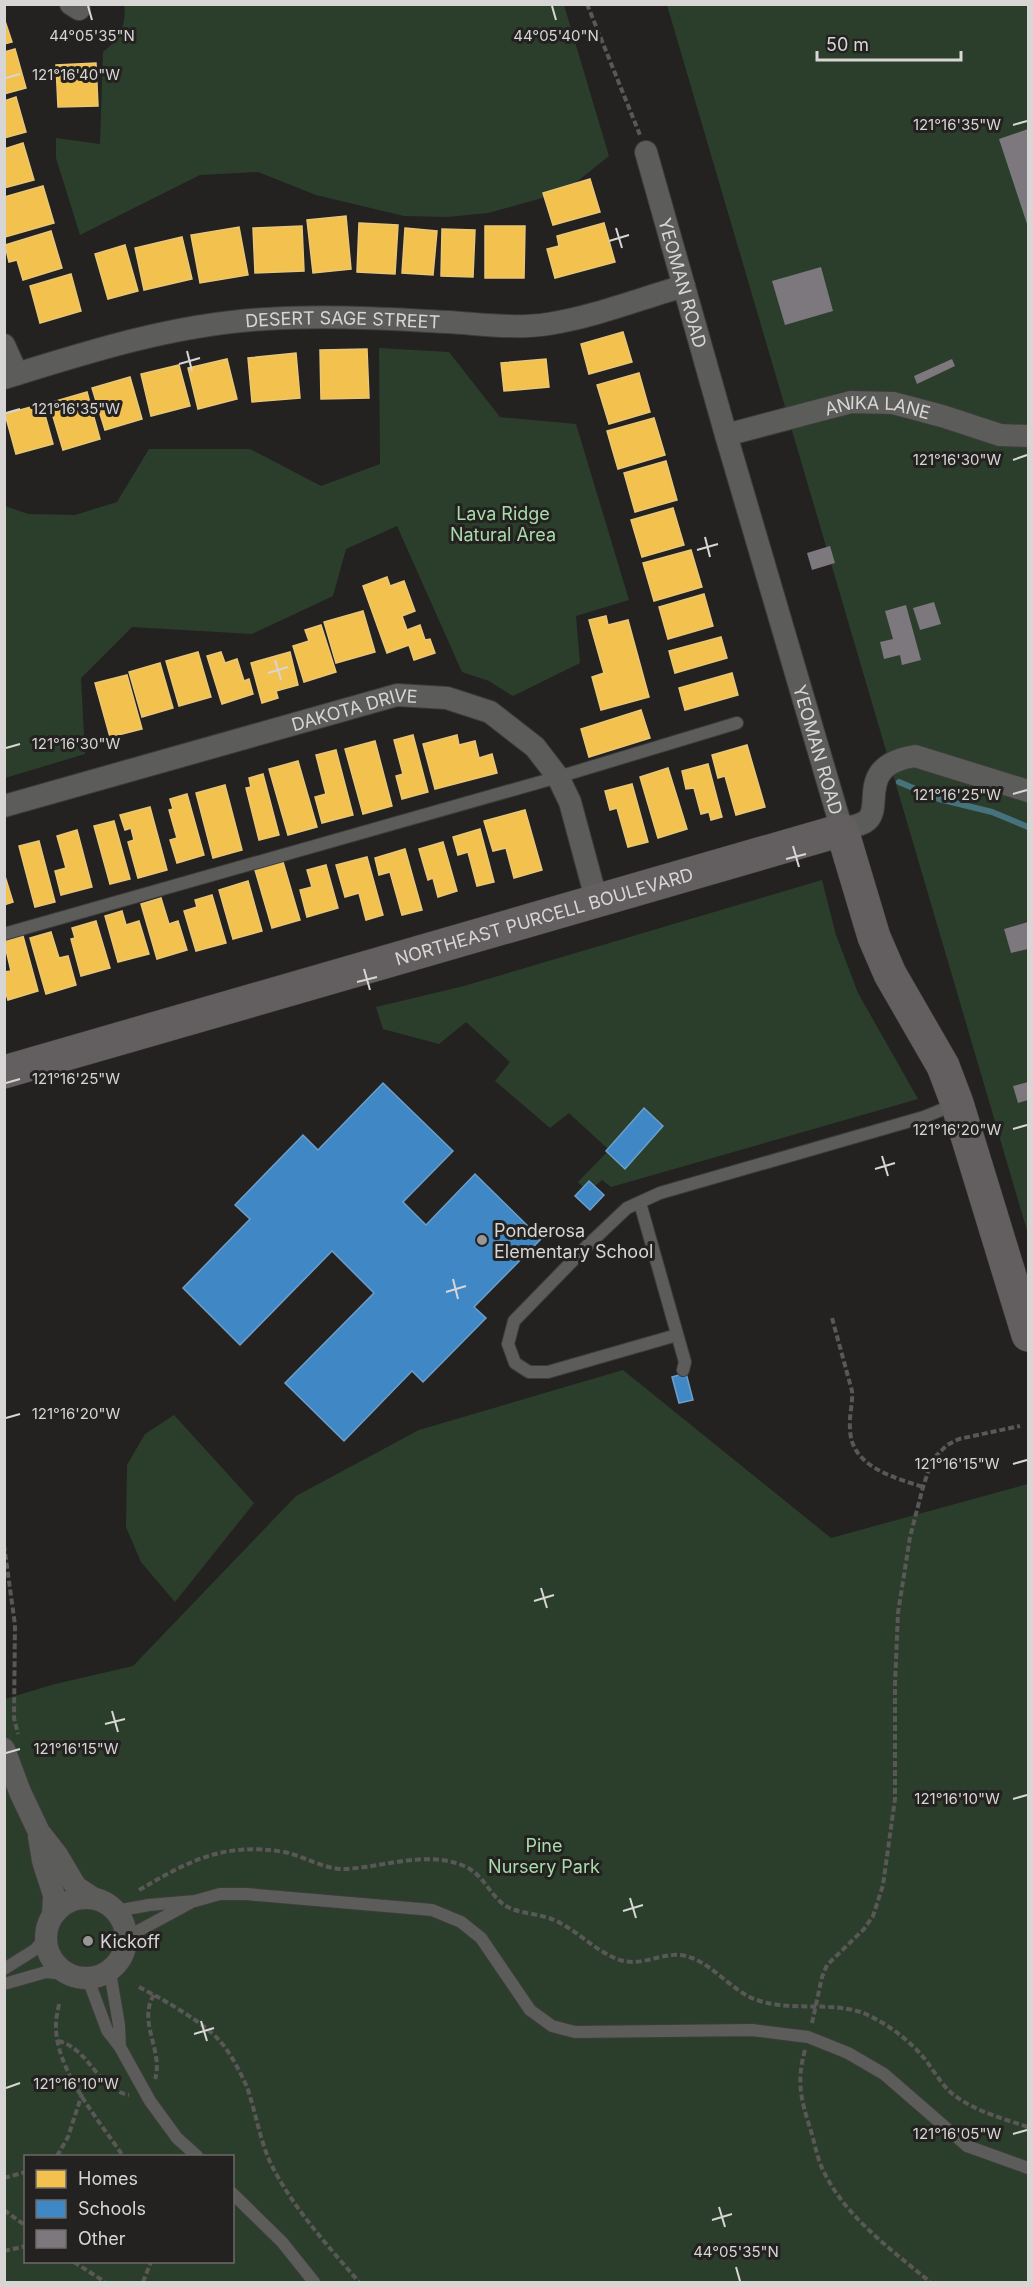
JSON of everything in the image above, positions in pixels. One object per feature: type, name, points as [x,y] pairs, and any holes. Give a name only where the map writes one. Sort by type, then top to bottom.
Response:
[{"type":"street","name":"YEOMAN ROAD","points":[[646,152],[726,435],[874,937],[890,974],[943,1066],[957,1103],[1029,1335]]},
{"type":"street","name":"DESERT SAGE STREET","points":[[11,376],[112,345],[201,326],[264,319],[334,316],[517,326],[547,324],[684,286]]},
{"type":"street","points":[[4,345],[11,376]]},
{"type":"street","name":"ANIKA LANE","points":[[726,435],[851,402],[893,404],[942,416],[1000,435],[1029,436]]},
{"type":"street","name":"DAKOTA DRIVE","points":[[4,806],[397,695],[447,698],[490,712],[535,747],[558,777],[570,802],[597,902]]},
{"type":"street","points":[[842,830],[866,822],[872,813],[873,790],[884,768],[897,759],[915,756],[1029,791]]},
{"type":"street","name":"NORTHEAST PURCELL BOULEVARD","points":[[4,1072],[842,830]]},
{"type":"street","points":[[12,1745],[20,1792],[39,1832],[57,1855],[76,1887],[104,1902],[123,1902],[125,1952],[110,1972],[77,1977],[51,1958],[47,1947],[54,1895],[43,1860],[39,1832]]},
{"type":"street","points":[[49,1926],[60,1907],[81,1898],[93,1898]]},
{"type":"lane","points":[[4,934],[558,777],[737,723]]},
{"type":"lane","points":[[677,1335],[548,1372],[529,1372],[515,1363],[508,1344],[514,1321],[627,1208],[660,1193],[924,1117],[957,1103]]},
{"type":"lane","points":[[640,1203],[685,1362],[683,1370]]},
{"type":"lane","points":[[123,1902],[148,1905],[195,1900],[220,1894],[246,1894],[432,1910],[461,1922],[481,1938],[530,2010],[552,2026],[575,2032],[752,2030],[808,2037],[848,2053],[884,2074],[967,2146],[1029,2168]]},
{"type":"lane","points":[[125,1938],[195,1900]]},
{"type":"lane","points":[[4,1969],[36,1949],[49,1926]]},
{"type":"lane","points":[[4,1984],[46,1972],[77,1977],[150,2101],[177,2138],[195,2155]]},
{"type":"lane","points":[[110,1972],[119,2025],[120,2047]]},
{"type":"lane","points":[[234,2195],[282,2242],[314,2283]]},
{"type":"path","points":[[587,4],[646,152]]},
{"type":"path","points":[[832,1318],[852,1391],[853,1402],[849,1425],[854,1450],[862,1460],[879,1470],[923,1487]]},
{"type":"path","points":[[930,2283],[870,2231],[844,2202],[823,2170],[801,2102],[800,2068],[827,1965],[864,1929],[873,1916],[883,1885],[895,1799],[895,1684],[898,1613],[910,1537],[932,1460],[947,1444],[959,1439],[1020,1426]]},
{"type":"path","points":[[4,1545],[15,1625],[12,1745]]},
{"type":"path","points":[[123,1902],[199,1857],[233,1851],[285,1852],[328,1867],[344,1869],[413,1860],[441,1860],[463,1866],[476,1873],[504,1905],[557,1921],[617,1959],[639,1962],[682,1955],[712,1971],[749,1997],[772,2004],[844,2008],[869,2016],[898,2032],[925,2059],[949,2091],[965,2103],[994,2116],[1029,2127]]},
{"type":"path","points":[[140,1987],[191,2018],[219,2040],[234,2061],[246,2087],[276,2173],[325,2245],[359,2283]]},
{"type":"path","points":[[59,2004],[56,2024],[58,2041],[65,2062],[81,2094],[122,2155]]},
{"type":"path","points":[[58,2155],[68,2137],[81,2094]]},
{"type":"path","points":[[4,2178],[24,2173]]},
{"type":"path","points":[[4,2210],[24,2225]]},
{"type":"path","points":[[4,2251],[24,2246]]},
{"type":"path","points":[[75,2263],[105,2283]]},
{"type":"path","points":[[143,2283],[151,2263]]},
{"type":"green space","points":[[124,4],[564,5],[609,156],[564,192],[488,213],[447,217],[404,216],[316,195],[258,172],[200,175],[80,235],[56,158],[56,138],[100,144],[103,52],[121,31],[125,12]]},
{"type":"green space","points":[[667,5],[1028,5],[1028,1234]]},
{"type":"green space","name":"Lava Ridge Natural Area","points":[[379,348],[449,352],[500,417],[576,424],[629,600],[576,616],[580,663],[513,696],[489,681],[462,672],[397,526],[346,549],[333,596],[252,634],[132,627],[81,678],[85,754],[5,778],[5,506],[28,514],[75,515],[117,502],[149,449],[250,449],[321,486],[380,464]]},
{"type":"green space","points":[[822,880],[836,935],[858,993],[918,1099],[611,1187],[602,1180],[588,1192],[578,1182],[609,1150],[569,1113],[550,1128],[495,1081],[510,1062],[466,1022],[439,1044],[383,1029],[376,1007],[464,986]]},
{"type":"green space","name":"Pine Nursery Park","points":[[623,1370],[831,1538],[1028,1484],[1028,2282],[5,2282],[5,1699],[55,1684],[133,1666],[296,1496],[419,1430]]},
{"type":"green space","points":[[174,1415],[254,1503],[175,1602],[141,1562],[126,1527],[127,1465],[145,1434]]},
{"type":"building: Homes","points":[[4,18],[12,42],[4,44]]},
{"type":"building: Homes","points":[[15,49],[26,88],[4,94],[4,52]]},
{"type":"building: Homes","points":[[96,63],[98,106],[58,107],[56,65]]},
{"type":"building: Homes","points":[[16,97],[26,132],[4,138],[4,101]]},
{"type":"building: Homes","points":[[23,143],[34,180],[4,188],[4,149]]},
{"type":"building: Homes","points":[[590,179],[600,212],[553,225],[543,193]]},
{"type":"building: Homes","points":[[43,186],[54,223],[5,237],[4,197]]},
{"type":"building: Homes","points":[[346,216],[351,269],[313,273],[307,220]]},
{"type":"building: Homes","points":[[359,223],[398,225],[395,274],[357,272]]},
{"type":"building: Homes","points":[[604,223],[615,262],[555,278],[547,249],[559,246],[557,236]]},
{"type":"building: Homes","points":[[302,226],[304,271],[255,273],[253,228]]},
{"type":"building: Homes","points":[[485,226],[525,226],[524,278],[485,278]]},
{"type":"building: Homes","points":[[239,227],[248,275],[200,283],[191,235]]},
{"type":"building: Homes","points":[[405,228],[437,231],[433,275],[402,273]]},
{"type":"building: Homes","points":[[442,229],[475,230],[473,277],[441,276]]},
{"type":"building: Homes","points":[[51,231],[62,268],[23,280],[17,260],[9,262],[5,245]]},
{"type":"building: Homes","points":[[182,237],[192,279],[144,290],[135,248]]},
{"type":"building: Homes","points":[[125,245],[138,291],[108,299],[95,254]]},
{"type":"building: Homes","points":[[71,274],[81,311],[40,323],[30,286]]},
{"type":"building: Homes","points":[[623,332],[632,362],[589,374],[581,344]]},
{"type":"building: Homes","points":[[367,349],[369,398],[321,399],[320,350]]},
{"type":"building: Homes","points":[[296,353],[300,398],[252,402],[248,358]]},
{"type":"building: Homes","points":[[227,359],[237,399],[198,409],[188,368]]},
{"type":"building: Homes","points":[[546,359],[549,387],[504,391],[501,363]]},
{"type":"building: Homes","points":[[179,365],[190,406],[151,416],[141,374]]},
{"type":"building: Homes","points":[[639,373],[650,412],[609,424],[597,385]]},
{"type":"building: Homes","points":[[130,377],[142,419],[105,430],[92,388]]},
{"type":"building: Homes","points":[[87,392],[100,439],[63,450],[49,403]]},
{"type":"building: Homes","points":[[42,404],[53,444],[16,454],[5,414]]},
{"type":"building: Homes","points":[[654,418],[665,455],[618,469],[607,431]]},
{"type":"building: Homes","points":[[666,461],[677,500],[635,512],[624,473]]},
{"type":"building: Homes","points":[[673,508],[684,545],[642,557],[631,520]]},
{"type":"building: Homes","points":[[691,550],[702,587],[654,601],[643,563]]},
{"type":"building: Homes","points":[[387,577],[390,586],[404,581],[415,611],[402,616],[407,630],[420,625],[425,640],[430,639],[435,653],[414,660],[409,645],[387,653],[363,586]]},
{"type":"building: Homes","points":[[704,594],[713,626],[668,639],[659,607]]},
{"type":"building: Homes","points":[[363,611],[375,652],[336,663],[324,622]]},
{"type":"building: Homes","points":[[606,616],[608,625],[628,620],[649,697],[601,710],[592,677],[604,673],[589,620]]},
{"type":"building: Homes","points":[[321,625],[336,672],[304,682],[293,646],[309,641],[305,630]]},
{"type":"building: Homes","points":[[721,637],[727,658],[675,673],[669,651]]},
{"type":"building: Homes","points":[[198,652],[211,697],[179,706],[166,661]]},
{"type":"building: Homes","points":[[221,652],[225,663],[237,659],[244,681],[249,679],[253,694],[222,704],[207,656]]},
{"type":"building: Homes","points":[[290,652],[298,685],[276,691],[278,698],[262,703],[251,663]]},
{"type":"building: Homes","points":[[160,663],[173,708],[142,717],[129,672]]},
{"type":"building: Homes","points":[[732,673],[738,695],[685,710],[679,688]]},
{"type":"building: Homes","points":[[127,675],[142,729],[110,737],[95,683]]},
{"type":"building: Homes","points":[[641,710],[650,738],[589,757],[581,729]]},
{"type":"building: Homes","points":[[413,735],[428,792],[402,799],[396,776],[403,774],[394,740]]},
{"type":"building: Homes","points":[[457,735],[459,745],[475,741],[479,758],[492,754],[497,773],[435,789],[423,744]]},
{"type":"building: Homes","points":[[375,741],[392,806],[363,814],[345,749]]},
{"type":"building: Homes","points":[[747,745],[765,807],[736,815],[725,776],[718,778],[712,755]]},
{"type":"building: Homes","points":[[336,750],[353,815],[322,823],[315,797],[326,794],[316,755]]},
{"type":"building: Homes","points":[[298,761],[317,827],[288,835],[269,769]]},
{"type":"building: Homes","points":[[708,764],[722,817],[711,820],[709,812],[701,814],[694,788],[686,789],[682,771]]},
{"type":"building: Homes","points":[[668,768],[687,829],[658,838],[640,777]]},
{"type":"building: Homes","points":[[263,774],[279,835],[259,840],[246,788],[251,787],[249,778]]},
{"type":"building: Homes","points":[[632,784],[648,842],[628,847],[617,808],[610,810],[605,791]]},
{"type":"building: Homes","points":[[225,785],[242,850],[213,858],[196,793]]},
{"type":"building: Homes","points":[[187,794],[204,855],[177,863],[170,840],[177,838],[169,810],[173,809],[170,799]]},
{"type":"building: Homes","points":[[150,807],[167,870],[138,878],[128,842],[134,840],[131,828],[125,830],[120,815]]},
{"type":"building: Homes","points":[[525,810],[542,870],[514,878],[506,848],[493,851],[484,821]]},
{"type":"building: Homes","points":[[114,821],[130,879],[110,884],[94,826]]},
{"type":"building: Homes","points":[[480,829],[494,882],[477,886],[468,852],[458,855],[453,837]]},
{"type":"building: Homes","points":[[77,830],[92,887],[61,895],[55,871],[66,868],[57,836]]},
{"type":"building: Homes","points":[[39,841],[55,902],[35,907],[19,846]]},
{"type":"building: Homes","points":[[443,842],[457,891],[438,897],[433,878],[428,880],[419,849]]},
{"type":"building: Homes","points":[[405,849],[422,910],[402,915],[390,872],[379,875],[375,858]]},
{"type":"building: Homes","points":[[367,857],[383,915],[366,920],[359,893],[345,897],[336,865]]},
{"type":"building: Homes","points":[[283,862],[300,920],[272,928],[255,870]]},
{"type":"building: Homes","points":[[326,865],[338,908],[307,917],[300,890],[312,887],[307,870]]},
{"type":"building: Homes","points":[[4,873],[13,902],[4,905]]},
{"type":"building: Homes","points":[[248,881],[262,931],[233,939],[219,890]]},
{"type":"building: Homes","points":[[212,895],[226,943],[196,951],[184,911],[197,907],[195,900]]},
{"type":"building: Homes","points":[[161,898],[169,924],[178,921],[187,950],[157,959],[141,904]]},
{"type":"building: Homes","points":[[122,911],[126,925],[139,921],[149,954],[118,962],[105,916]]},
{"type":"building: Homes","points":[[96,921],[110,968],[81,976],[71,939],[75,938],[72,928]]},
{"type":"building: Homes","points":[[51,932],[59,958],[68,956],[76,985],[46,994],[30,938]]},
{"type":"building: Homes","points":[[23,936],[38,991],[8,1000],[4,987],[4,972],[11,971],[4,941]]},
{"type":"building: Schools","points":[[383,1083],[453,1151],[403,1202],[426,1225],[475,1174],[541,1239],[474,1307],[486,1318],[423,1382],[412,1371],[344,1441],[285,1383],[374,1293],[332,1251],[240,1345],[183,1288],[250,1219],[235,1205],[303,1135],[318,1150]]},
{"type":"building: Schools","points":[[644,1108],[663,1126],[625,1169],[606,1151]]},
{"type":"building: Schools","points":[[589,1181],[604,1195],[590,1210],[575,1196]]},
{"type":"building: Schools","points":[[686,1373],[693,1400],[679,1403],[672,1377]]},
{"type":"building: Other","points":[[1028,129],[1028,227],[999,139]]},
{"type":"building: Other","points":[[821,267],[833,311],[785,325],[772,281]]},
{"type":"building: Other","points":[[952,359],[955,366],[917,384],[914,376]]},
{"type":"building: Other","points":[[830,546],[835,563],[812,570],[807,553]]},
{"type":"building: Other","points":[[934,602],[941,624],[920,630],[913,608]]},
{"type":"building: Other","points":[[906,605],[921,660],[902,665],[900,655],[884,659],[880,642],[893,639],[885,611]]},
{"type":"building: Other","points":[[1028,922],[1028,949],[1011,953],[1004,929]]},
{"type":"building: Other","points":[[1028,1082],[1028,1100],[1018,1103],[1013,1086]]},
{"type":"waterway","points":[[899,782],[939,799],[992,812],[1028,827]]},
{"type":"place","name":"Ponderosa Elementary School","points":[[482,1240]]},
{"type":"place","name":"Kickoff","points":[[88,1941]]}]
